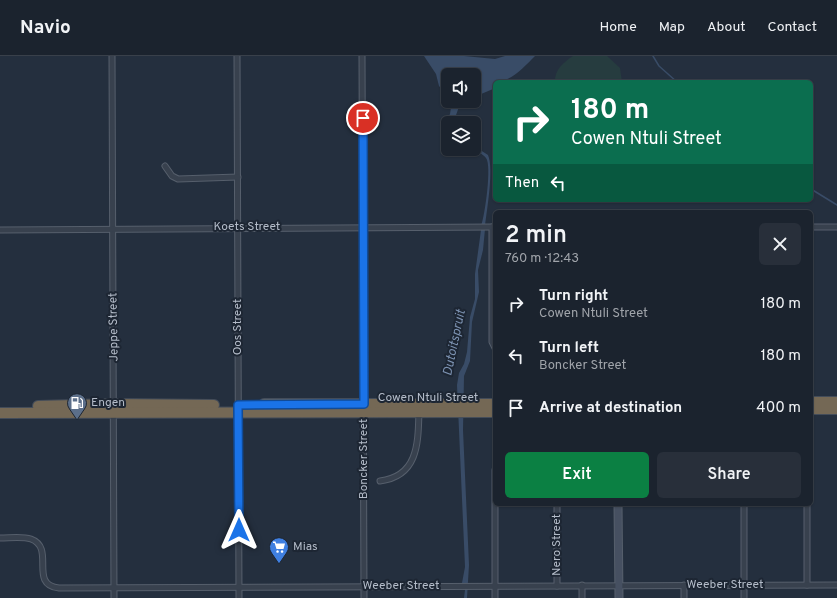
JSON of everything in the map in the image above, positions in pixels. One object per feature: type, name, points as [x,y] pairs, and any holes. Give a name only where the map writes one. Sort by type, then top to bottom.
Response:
[{"type":"highway","points":[[813,402],[837,402]]},
{"type":"highway","name":"Cowen Ntuli Street","points":[[0,406],[114,408],[464,408],[493,404]]},
{"type":"highway","name":"Cowen Ntuli Street","points":[[364,407],[419,411],[453,408]]},
{"type":"highway","name":"Cowen Ntuli Street","points":[[0,413],[114,408]]},
{"type":"highway","name":"Cowen Ntuli Street","points":[[464,408],[493,412]]},
{"type":"highway","points":[[813,409],[837,409]]},
{"type":"street","name":"Jeppe Street","points":[[112,56],[114,598]]},
{"type":"street","name":"Oos Street","points":[[237,56],[239,598]]},
{"type":"street","name":"Boncker Street","points":[[362,56],[364,227],[364,598]]},
{"type":"street","points":[[165,166],[172,176],[178,179],[238,177]]},
{"type":"street","name":"Koets Street","points":[[0,230],[112,228],[491,227]]},
{"type":"street","points":[[491,227],[493,270]]},
{"type":"street","points":[[813,227],[837,227]]},
{"type":"street","points":[[380,481],[401,475],[415,455],[418,443],[419,411]]},
{"type":"street","points":[[495,506],[495,598]]},
{"type":"street","name":"Nero Street","points":[[557,506],[557,586]]},
{"type":"street","points":[[618,506],[619,598]]},
{"type":"street","points":[[744,506],[744,598]]},
{"type":"street","points":[[807,506],[807,585]]},
{"type":"street","name":"Weeber Street","points":[[0,538],[28,539],[37,542],[42,551],[45,580],[50,586],[59,588],[837,585]]},
{"type":"street","points":[[582,585],[582,598]]},
{"type":"street","points":[[684,585],[684,598]]},
{"type":"green space","points":[[573,56],[607,56],[620,68],[622,80],[555,80],[558,70]]},
{"type":"water","points":[[424,56],[464,56],[495,59],[505,56],[535,56],[512,77],[504,80],[493,80],[493,89],[481,94],[481,68],[441,68],[441,88],[436,74]]},
{"type":"water","points":[[451,108],[459,108],[456,116],[449,116]]},
{"type":"water","points":[[481,150],[488,155],[490,161],[490,189],[485,226],[481,226],[487,190],[488,170],[488,162],[481,154]]},
{"type":"water","points":[[485,229],[483,250],[478,270],[479,292],[472,322],[470,361],[464,376],[463,430],[469,565],[467,598],[464,598],[465,590],[462,583],[465,567],[457,385],[459,373],[464,364],[467,352],[470,317],[475,299],[475,274],[481,230]]},
{"type":"waterway","points":[[653,56],[659,66],[675,80]]},
{"type":"waterway","points":[[813,190],[837,205]]},
{"type":"place","name":"Engen","points":[[77,420]]},
{"type":"place","name":"Mias","points":[[279,564]]},
{"type":"route","points":[[239,530],[238,405],[364,404],[363,118]]},
{"type":"water label","name":"Dutoitspruit","points":[[455,343]]}]
